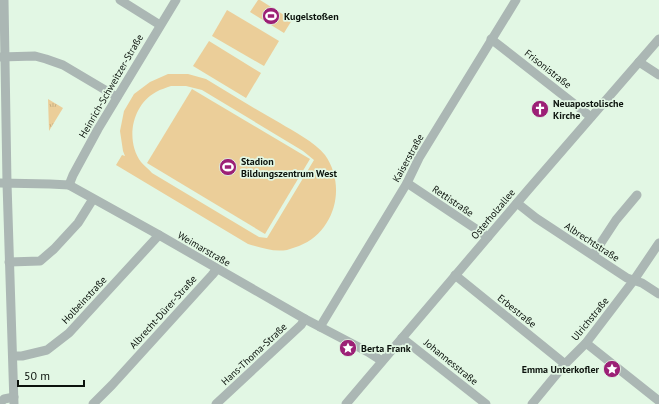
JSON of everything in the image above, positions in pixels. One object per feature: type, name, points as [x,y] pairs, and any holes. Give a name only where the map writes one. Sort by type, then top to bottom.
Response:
[{"type":"street","points":[[0,403],[4,399],[14,401],[9,262],[3,183],[2,57],[4,0]]},
{"type":"street","points":[[120,0],[160,25]]},
{"type":"street","name":"Heinrich-Schweitzer-Straße","points":[[69,185],[73,175],[117,97],[176,0]]},
{"type":"street","name":"Kaiserstraße","points":[[320,327],[407,183],[419,158],[516,0]]},
{"type":"street","name":"Frisonistraße","points":[[491,39],[591,117]]},
{"type":"street","name":"Osterholzallee","points":[[346,404],[455,275],[659,39]]},
{"type":"street","points":[[2,57],[35,56],[63,65],[117,97]]},
{"type":"street","points":[[639,62],[659,75]]},
{"type":"street","name":"Weimarstraße","points":[[3,183],[69,185],[382,361]]},
{"type":"street","name":"Rettistraße","points":[[407,183],[488,237]]},
{"type":"street","points":[[593,255],[616,220],[637,195]]},
{"type":"street","points":[[9,262],[40,261],[54,249],[78,223],[93,199]]},
{"type":"street","name":"Albrechtstraße","points":[[517,203],[536,218],[627,278],[642,283],[659,294]]},
{"type":"street","name":"Holbeinstraße","points":[[13,356],[22,356],[47,350],[69,333],[159,235]]},
{"type":"street","name":"Ulrichstraße","points":[[532,404],[565,364],[586,343],[634,280],[659,243]]},
{"type":"street","name":"Albrecht-Dürer-Straße","points":[[93,404],[112,385],[216,269]]},
{"type":"street","name":"Erbestraße","points":[[455,275],[565,364]]},
{"type":"street","points":[[0,289],[10,287]]},
{"type":"street","name":"Hans-Thoma-Straße","points":[[216,404],[301,326],[305,319]]},
{"type":"street","name":"Johannesstraße","points":[[402,338],[480,402]]},
{"type":"street","points":[[586,343],[659,401]]},
{"type":"green space","name":"Kugelstoßen","points":[[258,0],[292,20],[284,33],[250,12]]},
{"type":"green space","points":[[227,10],[279,41],[264,66],[212,36]]},
{"type":"green space","points":[[209,41],[261,73],[246,98],[193,66]]},
{"type":"green space","points":[[168,74],[188,74],[206,79],[310,141],[321,150],[332,167],[336,194],[334,207],[329,219],[321,230],[311,239],[299,246],[287,250],[272,250],[248,244],[116,165],[122,155],[125,156],[120,131],[124,111],[134,94],[150,82]],"holes":[[[171,86],[186,86],[202,90],[303,151],[314,160],[267,238],[259,237],[152,173],[141,162],[136,153],[132,134],[136,114],[141,105],[160,90]]]},
{"type":"green space","points":[[192,89],[310,159],[265,234],[147,163]]},
{"type":"green space","points":[[48,99],[63,108],[49,131]]},
{"type":"place","name":"Kugelstoßen","points":[[271,16]]},
{"type":"place","name":"Neuapostolische Kirche","points":[[540,109]]},
{"type":"place","name":"Stadion Bildungszentrum West","points":[[228,167]]},
{"type":"place","name":"Berta Frank","points":[[348,348]]},
{"type":"place","name":"Emma Unterkofler","points":[[612,369]]}]
